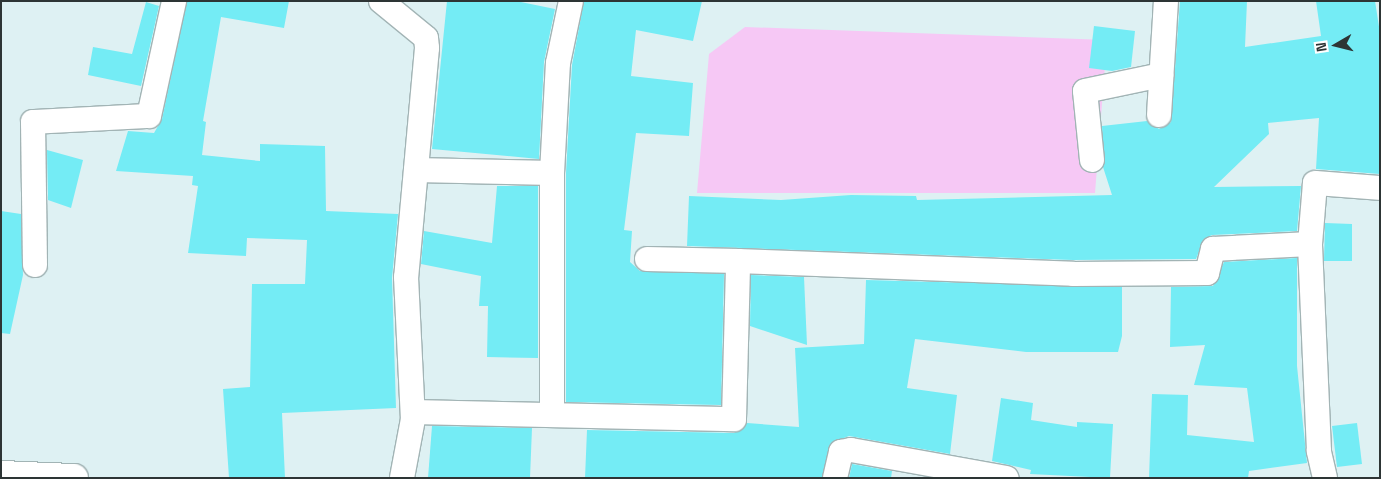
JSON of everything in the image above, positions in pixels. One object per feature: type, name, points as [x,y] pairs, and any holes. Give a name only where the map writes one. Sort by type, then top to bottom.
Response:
[{"type":"street","points":[[35,265],[33,122],[149,116],[174,1]]},
{"type":"street","points":[[381,1],[426,38],[406,277],[414,412],[402,478]]},
{"type":"street","points":[[552,415],[552,173],[558,63],[571,1]]},
{"type":"street","points":[[1158,115],[1166,1]]},
{"type":"street","points":[[1092,160],[1085,91],[1161,75]]},
{"type":"street","points":[[416,170],[552,173]]},
{"type":"street","points":[[1317,476],[1310,244],[1314,183],[1380,188]]},
{"type":"street","points":[[648,259],[1073,274],[1207,273],[1213,249],[1310,244]]},
{"type":"street","points":[[414,412],[734,419],[738,261]]},
{"type":"street","points":[[835,478],[841,452],[851,450],[1007,478]]},
{"type":"street","points":[[1,475],[74,478]]},
{"type":"shaded area","points":[[745,27],[1107,40],[1095,193],[697,193],[709,54]]},
{"type":"building","points":[[187,1],[289,1],[284,28],[221,17],[203,121],[206,122],[202,155],[260,161],[260,144],[325,146],[326,211],[398,214],[392,278],[396,408],[282,413],[285,478],[229,478],[223,389],[250,387],[252,284],[305,284],[307,240],[247,238],[246,256],[188,253],[198,186],[192,185],[193,176],[116,171],[128,131],[154,133],[162,119]]},
{"type":"building","points":[[447,1],[516,1],[555,9],[544,62],[539,159],[432,149]]},
{"type":"building","points":[[584,1],[702,1],[693,41],[636,30],[631,76],[693,83],[689,136],[636,133],[624,230],[632,231],[630,262],[640,271],[724,274],[721,405],[566,402],[566,173],[572,65]]},
{"type":"building","points":[[1180,1],[1247,1],[1245,47],[1321,36],[1316,1],[1375,1],[1380,33],[1380,174],[1316,169],[1319,118],[1268,123],[1269,134],[1214,187],[1301,186],[1297,231],[1212,235],[1204,239],[1196,259],[1073,260],[687,246],[689,196],[781,200],[851,195],[916,196],[917,200],[1112,195],[1103,167],[1102,126],[1147,121],[1159,129],[1171,122]]},
{"type":"building","points":[[146,2],[159,6],[141,86],[88,75],[93,47],[132,54]]},
{"type":"building","points":[[1094,26],[1135,31],[1131,67],[1112,71],[1089,68]]},
{"type":"building","points":[[47,150],[83,160],[71,208],[48,200]]},
{"type":"building","points":[[497,186],[538,186],[538,358],[487,357],[488,306],[479,306],[481,276],[421,264],[424,231],[492,243]]},
{"type":"building","points":[[1,211],[21,214],[23,275],[10,334],[1,333]]},
{"type":"building","points":[[1325,223],[1352,224],[1352,261],[1324,261]]},
{"type":"building","points":[[1297,258],[1297,366],[1307,463],[1249,471],[1248,478],[1149,478],[1152,394],[1188,395],[1187,435],[1254,442],[1247,388],[1194,385],[1205,345],[1170,347],[1171,287],[1213,286],[1224,262]]},
{"type":"building","points":[[751,275],[804,277],[807,345],[750,326]]},
{"type":"building","points":[[866,280],[1122,287],[1122,336],[1118,352],[1026,352],[915,339],[907,388],[957,395],[950,454],[849,436],[831,443],[822,478],[585,478],[587,430],[734,433],[747,423],[799,427],[795,348],[864,344]]},
{"type":"building","points":[[1001,398],[1033,403],[1031,420],[1077,427],[1077,422],[1113,424],[1110,478],[1030,474],[1031,470],[992,461]]},
{"type":"building","points":[[1357,423],[1362,464],[1337,467],[1332,426]]},
{"type":"building","points":[[432,426],[532,428],[530,478],[428,478]]},
{"type":"building","points":[[852,464],[892,471],[891,478],[849,478]]}]
